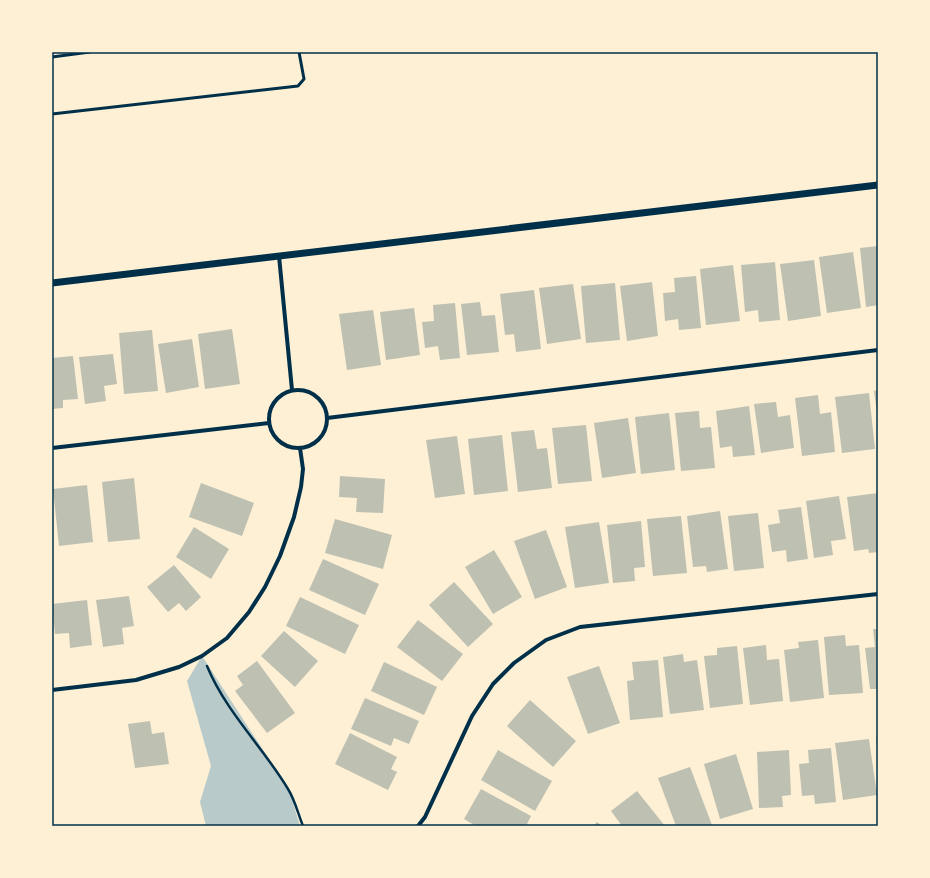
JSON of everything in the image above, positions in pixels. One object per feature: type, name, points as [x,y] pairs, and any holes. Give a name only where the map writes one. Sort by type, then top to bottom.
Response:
[{"type":"street","points":[[52,283],[878,185]]},
{"type":"street","points":[[279,256],[292,390]]},
{"type":"street","points":[[327,418],[878,350]]},
{"type":"street","points":[[292,390],[302,390],[312,393],[320,399],[325,408],[327,418],[326,426],[322,435],[309,446],[300,448],[280,442],[274,436],[269,423],[269,414],[277,398],[292,390]]},
{"type":"street","points":[[52,448],[269,423]]},
{"type":"street","points":[[52,690],[136,680],[179,667],[202,656],[227,638],[249,612],[265,587],[280,556],[294,517],[302,487],[303,470],[300,448]]},
{"type":"street","points":[[418,826],[425,817],[472,716],[493,684],[514,663],[546,640],[580,627],[878,594]]},
{"type":"lane","points":[[52,57],[90,52]]},
{"type":"lane","points":[[52,114],[298,86],[304,79],[299,52]]},
{"type":"path","points":[[202,656],[213,681],[289,790],[303,826]]},
{"type":"shaded area","points":[[202,656],[289,790],[300,826],[206,826],[200,802],[211,766],[187,681]]},
{"type":"building","points":[[878,246],[878,305],[866,307],[860,248]]},
{"type":"building","points":[[853,252],[861,308],[827,313],[819,257]]},
{"type":"building","points":[[814,260],[821,316],[788,321],[780,264]]},
{"type":"building","points":[[775,262],[780,320],[759,322],[758,310],[745,312],[741,265]]},
{"type":"building","points":[[733,265],[740,321],[706,325],[700,269]]},
{"type":"building","points":[[696,276],[701,328],[679,330],[678,319],[665,321],[663,293],[675,292],[674,278]]},
{"type":"building","points":[[652,282],[658,336],[627,341],[620,286]]},
{"type":"building","points":[[615,283],[620,340],[586,343],[581,286]]},
{"type":"building","points":[[573,284],[581,339],[547,344],[539,288]]},
{"type":"building","points":[[534,290],[541,349],[516,352],[514,334],[505,335],[500,294]]},
{"type":"building","points":[[480,302],[482,316],[495,315],[499,352],[467,355],[461,304]]},
{"type":"building","points":[[455,303],[460,358],[440,360],[438,346],[425,348],[422,322],[434,321],[433,305]]},
{"type":"building","points":[[414,308],[420,355],[386,360],[380,312]]},
{"type":"building","points":[[373,310],[381,365],[347,370],[339,314]]},
{"type":"building","points":[[232,329],[240,384],[205,389],[198,334]]},
{"type":"building","points":[[152,330],[158,391],[124,394],[119,333]]},
{"type":"building","points":[[192,339],[199,387],[166,393],[158,344]]},
{"type":"building","points":[[113,354],[117,384],[104,386],[106,401],[85,404],[79,357]]},
{"type":"building","points":[[73,356],[78,399],[63,400],[63,408],[52,409],[52,358]]},
{"type":"building","points":[[878,390],[878,413],[877,413],[874,391]]},
{"type":"building","points":[[869,393],[875,449],[842,453],[835,397]]},
{"type":"building","points":[[818,395],[820,414],[831,412],[835,452],[802,456],[795,398]]},
{"type":"building","points":[[776,402],[778,417],[790,415],[794,448],[761,453],[754,404]]},
{"type":"building","points":[[749,406],[755,455],[733,457],[732,446],[720,448],[716,411]]},
{"type":"building","points":[[699,411],[700,428],[711,427],[715,468],[681,471],[675,413]]},
{"type":"building","points":[[669,413],[675,470],[641,474],[635,417]]},
{"type":"building","points":[[628,418],[636,473],[602,478],[594,423]]},
{"type":"building","points":[[586,425],[592,481],[558,484],[552,428]]},
{"type":"building","points":[[534,430],[537,449],[547,448],[552,488],[518,492],[511,432]]},
{"type":"building","points":[[502,435],[508,491],[474,495],[468,439]]},
{"type":"building","points":[[457,436],[465,494],[435,498],[426,440]]},
{"type":"building","points":[[340,476],[385,479],[383,513],[356,512],[357,498],[339,497]]},
{"type":"building","points":[[134,478],[140,539],[108,542],[102,482]]},
{"type":"building","points":[[201,483],[254,503],[242,536],[189,517]]},
{"type":"building","points":[[87,485],[93,542],[59,546],[53,489]]},
{"type":"building","points":[[878,493],[878,552],[869,553],[868,549],[854,551],[847,497]]},
{"type":"building","points":[[839,496],[846,539],[831,541],[833,555],[814,558],[806,501]]},
{"type":"building","points":[[801,507],[808,559],[787,562],[786,550],[772,552],[768,525],[780,523],[778,510]]},
{"type":"building","points":[[720,511],[728,569],[707,572],[706,566],[693,567],[687,516]]},
{"type":"building","points":[[758,513],[764,568],[734,571],[728,516]]},
{"type":"building","points":[[681,516],[687,573],[653,576],[647,519]]},
{"type":"building","points":[[335,519],[392,535],[383,569],[325,553]]},
{"type":"building","points":[[641,521],[645,567],[634,568],[635,581],[613,583],[607,525]]},
{"type":"building","points":[[599,522],[609,583],[575,588],[565,527]]},
{"type":"building","points":[[194,527],[229,549],[211,579],[176,557]]},
{"type":"building","points":[[546,530],[567,587],[535,599],[514,541]]},
{"type":"building","points":[[494,550],[522,597],[493,614],[465,567]]},
{"type":"building","points":[[323,559],[379,584],[365,615],[309,590]]},
{"type":"building","points":[[174,565],[201,597],[186,611],[179,603],[168,612],[147,587]]},
{"type":"building","points":[[454,582],[493,624],[468,647],[429,605]]},
{"type":"building","points":[[129,596],[134,626],[122,628],[124,644],[103,647],[96,600]]},
{"type":"building","points":[[300,597],[359,625],[345,654],[286,626]]},
{"type":"building","points":[[87,600],[92,645],[70,648],[69,633],[55,634],[52,604]]},
{"type":"building","points":[[418,620],[463,654],[442,681],[397,647]]},
{"type":"building","points":[[873,629],[878,629],[878,689],[870,689],[865,648],[875,647]]},
{"type":"building","points":[[284,631],[318,661],[295,687],[261,656]]},
{"type":"building","points":[[845,635],[846,646],[859,645],[863,693],[829,695],[824,637]]},
{"type":"building","points":[[818,640],[824,698],[790,702],[784,650],[799,648],[798,642]]},
{"type":"building","points":[[766,645],[767,660],[779,659],[783,701],[750,705],[743,648]]},
{"type":"building","points":[[737,646],[743,704],[710,708],[704,656],[717,655],[717,648]]},
{"type":"building","points":[[683,654],[684,662],[697,660],[704,710],[670,714],[663,657]]},
{"type":"building","points":[[658,660],[663,717],[630,720],[627,681],[634,680],[632,662]]},
{"type":"building","points":[[257,661],[295,713],[267,733],[235,691],[243,685],[237,676]]},
{"type":"building","points":[[384,662],[437,687],[424,715],[371,691]]},
{"type":"building","points":[[599,666],[620,723],[588,734],[567,677]]},
{"type":"building","points":[[365,698],[419,721],[409,744],[394,738],[391,746],[351,729]]},
{"type":"building","points":[[530,700],[576,741],[553,767],[507,726]]},
{"type":"building","points":[[150,721],[152,734],[164,732],[169,764],[135,768],[128,724]]},
{"type":"building","points":[[350,733],[397,757],[391,769],[397,772],[388,790],[335,764]]},
{"type":"building","points":[[878,736],[878,750],[877,750],[876,737]]},
{"type":"building","points":[[869,739],[877,795],[843,800],[835,743]]},
{"type":"building","points":[[831,748],[836,802],[815,804],[814,795],[802,796],[799,764],[809,763],[808,750]]},
{"type":"building","points":[[498,750],[552,781],[535,811],[481,780]]},
{"type":"building","points":[[789,750],[791,795],[782,796],[783,807],[759,808],[757,752]]},
{"type":"building","points":[[736,754],[753,809],[720,819],[704,764]]},
{"type":"building","points":[[690,767],[712,825],[710,826],[676,826],[658,778]]},
{"type":"building","points":[[481,789],[531,816],[526,826],[476,826],[464,819]]},
{"type":"building","points":[[637,791],[665,826],[622,826],[611,811]]},
{"type":"building","points":[[597,822],[602,826],[593,826]]}]
